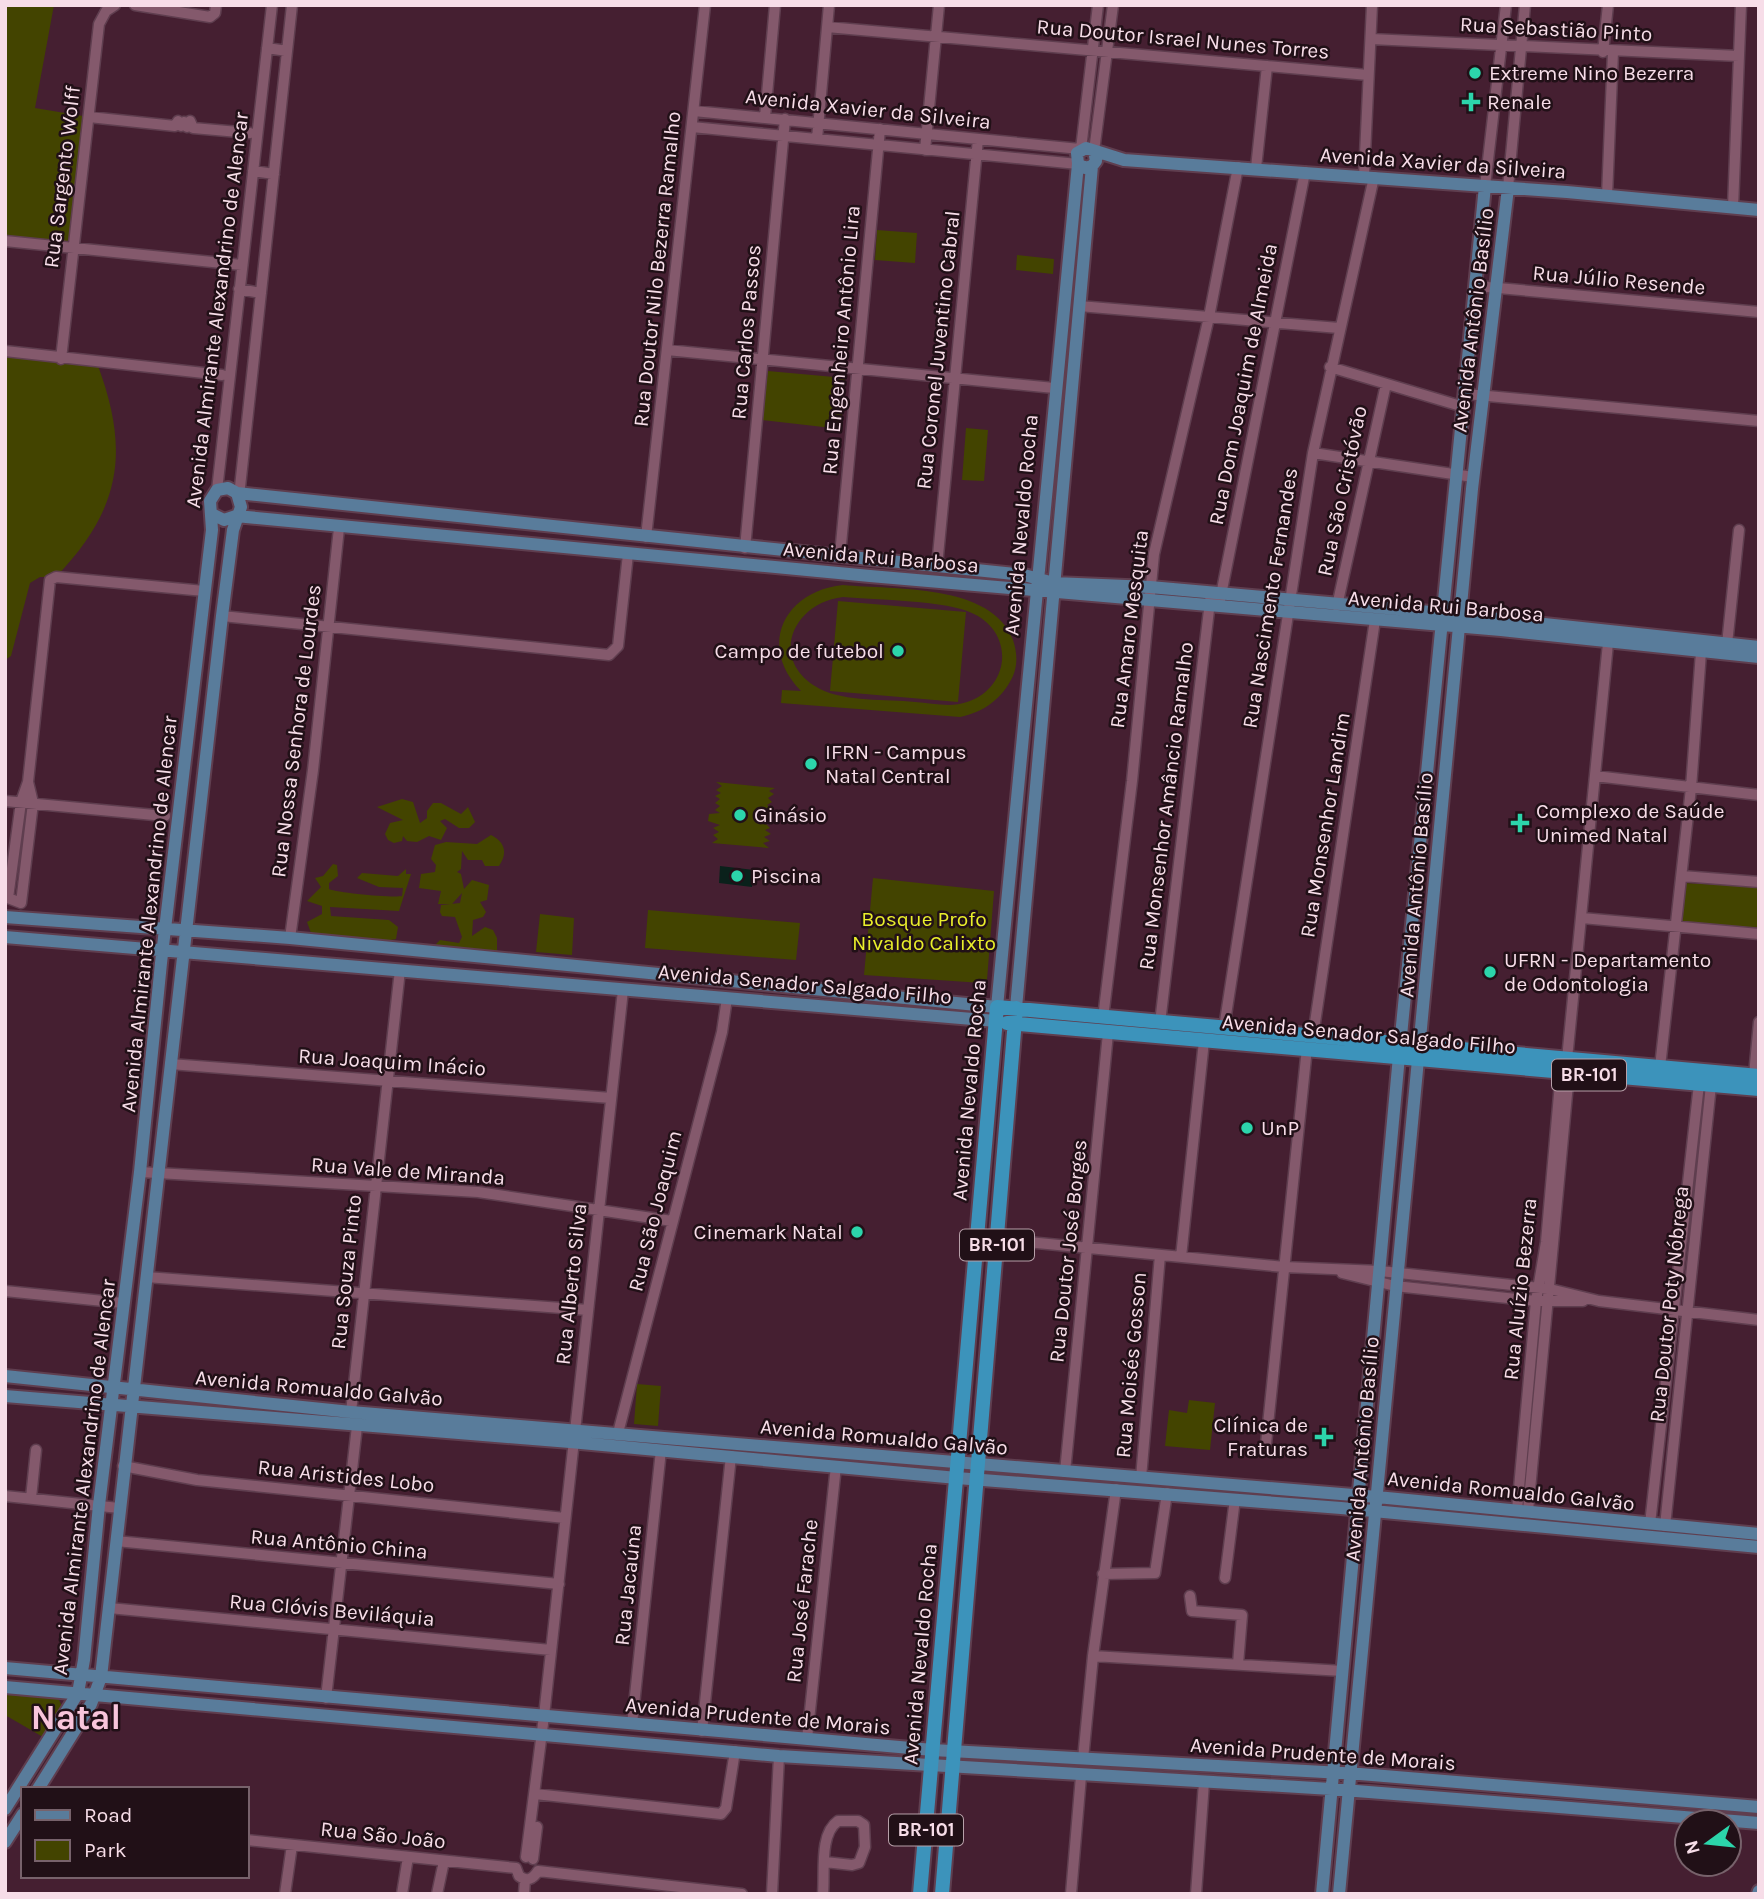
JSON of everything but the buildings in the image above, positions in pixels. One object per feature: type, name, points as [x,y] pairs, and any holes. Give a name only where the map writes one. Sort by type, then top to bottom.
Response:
[{"type":"highway","name":"Avenida Senador Salgado Filho","points":[[996,1014],[1103,1018],[1224,1028],[1310,1042]]},
{"type":"highway","name":"Avenida Nevaldo Rocha","points":[[920,1894],[996,1014]]},
{"type":"highway","name":"Avenida Senador Salgado Filho","points":[[1016,1016],[1108,1033],[1204,1041],[1310,1042],[1400,1049],[1705,1085],[1757,1080]]},
{"type":"highway","name":"Avenida Nevaldo Rocha","points":[[942,1894],[975,1472],[1016,1016]]},
{"type":"highway","name":"Avenida Senador Salgado Filho","points":[[1566,1068],[1660,1067],[1757,1080]]},
{"type":"main road","name":"Avenida Xavier da Silveira","points":[[1087,150],[1124,160],[1485,186],[1759,210]]},
{"type":"main road","points":[[1087,150],[1096,157],[1092,166],[1085,168],[1078,164],[1076,156],[1087,150]]},
{"type":"main road","name":"Avenida Xavier da Silveira","points":[[1092,166],[1124,160]]},
{"type":"main road","name":"Avenida Nevaldo Rocha","points":[[996,1014],[1054,388],[1078,164]]},
{"type":"main road","name":"Avenida Nevaldo Rocha","points":[[1016,1016],[1092,166]]},
{"type":"main road","name":"Avenida Antônio Basílio","points":[[1322,1894],[1441,619],[1485,186]]},
{"type":"main road","name":"Avenida Antônio Basílio","points":[[1339,1894],[1348,1773],[1376,1512],[1395,1280],[1420,1051],[1473,477],[1508,188]]},
{"type":"main road","name":"Avenida Rui Barbosa","points":[[217,490],[228,488],[237,493],[1038,577],[1054,588]]},
{"type":"main road","name":"Avenida Almirante Alexandrino de Alencar","points":[[5,1811],[78,1693],[82,1675],[99,1504],[140,1172],[163,948],[212,530],[210,501],[217,490]]},
{"type":"main road","name":"Avenida Almirante Alexandrino de Alencar","points":[[39,1787],[96,1694],[101,1677],[182,950],[232,535],[241,502],[237,493]]},
{"type":"main road","name":"Avenida Rui Barbosa","points":[[212,514],[224,520],[236,516],[339,528],[1037,591],[1054,588],[1150,593],[1287,606],[1376,620],[1441,619]]},
{"type":"main road","points":[[212,530],[217,524],[224,523],[232,535],[242,522],[253,518]]},
{"type":"main road","points":[[672,558],[677,541]]},
{"type":"main road","points":[[849,574],[854,567],[855,556]]},
{"type":"main road","points":[[870,576],[875,559]]},
{"type":"main road","name":"Avenida Rui Barbosa","points":[[1287,606],[1337,606],[1441,619],[1759,647]]},
{"type":"main road","name":"Avenida Rui Barbosa","points":[[1459,620],[1608,643],[1759,657]]},
{"type":"main road","name":"Avenida Senador Salgado Filho","points":[[5,917],[165,931],[290,938],[821,992],[996,1014]]},
{"type":"main road","name":"Avenida Senador Salgado Filho","points":[[5,937],[163,948],[820,1008],[996,1014]]},
{"type":"main road","points":[[820,1008],[827,998],[821,992]]},
{"type":"main road","points":[[1389,1179],[1402,1212]]},
{"type":"main road","points":[[131,1246],[136,1240],[143,1242],[148,1253]]},
{"type":"main road","name":"Avenida Romualdo Galvão","points":[[5,1376],[574,1436],[661,1450],[836,1466],[975,1472],[1065,1472],[1359,1495],[1759,1534]]},
{"type":"main road","name":"Avenida Romualdo Galvão","points":[[5,1396],[357,1426],[574,1436],[618,1433],[958,1471]]},
{"type":"main road","points":[[1367,1421],[1385,1406]]},
{"type":"main road","name":"Avenida Romualdo Galvão","points":[[975,1472],[1116,1489],[1759,1547]]},
{"type":"main road","name":"Avenida Prudente de Morais","points":[[5,1668],[326,1699],[933,1750],[1348,1773],[1759,1807]]},
{"type":"main road","name":"Avenida Prudente de Morais","points":[[5,1687],[779,1756],[1331,1789],[1759,1823]]},
{"type":"main road","points":[[5,1842],[21,1817]]},
{"type":"street","name":"Rua Sargento Wolff","points":[[61,359],[99,24],[106,11],[116,5]]},
{"type":"street","points":[[135,5],[210,17],[215,8]]},
{"type":"street","name":"Avenida Almirante Alexandrino de Alencar","points":[[217,490],[272,5]]},
{"type":"street","name":"Avenida Almirante Alexandrino de Alencar","points":[[237,493],[240,487],[292,5]]},
{"type":"street","name":"Rua Doutor Nilo Bezerra Ramalho","points":[[646,537],[705,5]]},
{"type":"street","points":[[765,117],[775,5]]},
{"type":"street","points":[[817,139],[829,5]]},
{"type":"street","points":[[925,150],[939,5]]},
{"type":"street","points":[[1087,150],[1092,50],[1098,5]]},
{"type":"street","points":[[1087,150],[1107,52],[1113,5]]},
{"type":"street","name":"Rua Nascimento Fernandes","points":[[1224,1028],[1287,606],[1313,453],[1369,177],[1368,75],[1372,5]]},
{"type":"street","name":"Avenida Antônio Basílio","points":[[1485,186],[1506,5]]},
{"type":"street","name":"Avenida Antônio Basílio","points":[[1508,188],[1525,5]]},
{"type":"street","points":[[1607,196],[1608,5]]},
{"type":"street","points":[[1733,207],[1741,5]]},
{"type":"street","name":"Rua Doutor Israel Nunes Torres","points":[[827,27],[1368,75]]},
{"type":"street","name":"Rua Sebastião Pinto","points":[[1371,39],[1739,56]]},
{"type":"street","points":[[267,48],[287,51]]},
{"type":"street","points":[[1256,169],[1267,66]]},
{"type":"street","name":"Avenida Xavier da Silveira","points":[[694,111],[1087,150]]},
{"type":"street","points":[[89,117],[175,126],[178,121],[181,126],[184,122],[187,127],[190,121],[193,128],[250,134]]},
{"type":"street","name":"Rua Carlos Passos","points":[[745,548],[785,119]]},
{"type":"street","name":"Avenida Xavier da Silveira","points":[[692,127],[1078,164]]},
{"type":"street","name":"Rua Engenheiro Antônio Lira","points":[[840,555],[880,129]]},
{"type":"street","name":"Rua Coronel Juventino Cabral","points":[[937,566],[978,139]]},
{"type":"street","name":"Rua Amaro Mesquita","points":[[1103,1018],[1132,781],[1156,547],[1209,317],[1238,167]]},
{"type":"street","points":[[253,171],[274,174]]},
{"type":"street","name":"Rua Dom Joaquim de Almeida","points":[[1215,599],[1305,172]]},
{"type":"street","points":[[5,240],[242,265]]},
{"type":"street","name":"Rua Júlio Resende","points":[[1476,286],[1759,312]]},
{"type":"street","points":[[239,289],[261,293]]},
{"type":"street","points":[[1079,306],[1339,328]]},
{"type":"street","points":[[667,350],[1054,388]]},
{"type":"street","points":[[5,351],[222,375]]},
{"type":"street","points":[[1330,367],[1386,384],[1465,401],[1484,396],[1759,421]]},
{"type":"street","name":"Rua São Cristóvão","points":[[1337,606],[1386,384]]},
{"type":"street","points":[[1313,453],[1473,477]]},
{"type":"street","name":"Rua Nossa Senhora de Lourdes","points":[[290,938],[313,771],[339,528]]},
{"type":"street","points":[[1727,644],[1739,530]]},
{"type":"street","points":[[222,616],[609,654],[618,646],[628,554]]},
{"type":"street","points":[[28,782],[33,803],[21,903],[8,898],[20,802],[28,782],[49,583],[56,577],[204,591]]},
{"type":"street","name":"Rua Monsenhor Amâncio Ramalho","points":[[1160,1023],[1215,599]]},
{"type":"street","name":"Rua Monsenhor Landim","points":[[1266,1444],[1310,1042],[1376,620]]},
{"type":"street","name":"Rua Aluízio Bezerra","points":[[1523,1511],[1550,1290],[1551,1224],[1561,1110],[1608,643]]},
{"type":"street","points":[[1660,1067],[1691,788],[1701,652]]},
{"type":"street","points":[[1595,776],[1759,795]]},
{"type":"street","points":[[5,801],[165,816]]},
{"type":"street","points":[[1682,876],[1759,882]]},
{"type":"street","points":[[1582,918],[1759,934]]},
{"type":"street","name":"Rua Souza Pinto","points":[[351,1412],[385,1081],[400,970]]},
{"type":"street","name":"Rua Alberto Silva","points":[[547,1717],[551,1650],[623,989]]},
{"type":"street","name":"Rua São Joaquim","points":[[618,1433],[722,1032],[727,998]]},
{"type":"street","points":[[1757,1080],[1759,1022]]},
{"type":"street","name":"Rua Doutor José Borges","points":[[1065,1472],[1108,1033]]},
{"type":"street","points":[[1181,1257],[1204,1041]]},
{"type":"street","name":"Rua Joaquim Inácio","points":[[170,1064],[611,1098]]},
{"type":"street","name":"Rua Doutor Poty Nóbrega","points":[[1650,1524],[1693,1145],[1705,1085]]},
{"type":"street","name":"Rua Doutor Poty Nóbrega","points":[[1665,1526],[1705,1147],[1705,1085]]},
{"type":"street","points":[[1693,1145],[1705,1147]]},
{"type":"street","name":"Rua Vale de Miranda","points":[[140,1172],[374,1188],[478,1192],[672,1221]]},
{"type":"street","name":"Rua Aluízio Bezerra","points":[[1523,1511],[1537,1288],[1551,1224]]},
{"type":"street","points":[[997,1240],[1338,1272],[1505,1298],[1548,1302],[1600,1301]]},
{"type":"street","points":[[1681,1251],[1693,1253]]},
{"type":"street","name":"Rua Moisés Gosson","points":[[1141,1478],[1160,1255]]},
{"type":"street","points":[[146,1277],[588,1310]]},
{"type":"street","points":[[1395,1280],[1537,1288],[1600,1301],[1759,1320]]},
{"type":"street","points":[[1505,1298],[1506,1286]]},
{"type":"street","points":[[5,1291],[123,1303]]},
{"type":"street","points":[[326,1699],[357,1426]]},
{"type":"street","points":[[31,1498],[36,1450]]},
{"type":"street","name":"Rua Jacaúna","points":[[632,1724],[661,1450]]},
{"type":"street","points":[[702,1731],[730,1456]]},
{"type":"street","name":"Rua Aristides Lobo","points":[[123,1466],[197,1480],[565,1518]]},
{"type":"street","name":"Rua José Farache","points":[[807,1739],[836,1466]]},
{"type":"street","points":[[1083,1759],[1103,1574],[1116,1489]]},
{"type":"street","points":[[1103,1574],[1147,1575],[1157,1570],[1167,1493]]},
{"type":"street","points":[[5,1496],[119,1508]]},
{"type":"street","points":[[1225,1578],[1235,1499]]},
{"type":"street","name":"Rua Antônio China","points":[[116,1541],[341,1565],[559,1584]]},
{"type":"street","name":"Rua Alberto Silva","points":[[529,1858],[562,1590],[559,1584]]},
{"type":"street","points":[[1190,1596],[1192,1611],[1242,1615],[1238,1664]]},
{"type":"street","name":"Rua Clóvis Beviláquia","points":[[109,1608],[551,1650]]},
{"type":"street","points":[[1093,1656],[1342,1671]]},
{"type":"street","points":[[538,1794],[721,1814],[726,1808],[735,1751]]},
{"type":"street","points":[[772,1894],[779,1756]]},
{"type":"street","points":[[1071,1894],[1081,1776]]},
{"type":"street","points":[[1196,1894],[1204,1782]]},
{"type":"street","points":[[823,1894],[825,1862],[828,1832],[835,1822],[848,1820],[864,1825],[865,1847],[859,1863],[852,1865],[825,1862]]},
{"type":"street","name":"Rua São João","points":[[248,1840],[516,1868]]},
{"type":"street","points":[[285,1894],[292,1845]]},
{"type":"street","points":[[402,1894],[408,1857]]},
{"type":"street","points":[[538,1871],[533,1878],[525,1880],[519,1876],[516,1868],[519,1860],[529,1858],[538,1871],[690,1891],[742,1894]]},
{"type":"street","points":[[438,1894],[444,1861]]},
{"type":"street","points":[[524,1894],[525,1880]]},
{"type":"green space","points":[[5,5],[54,5],[35,108],[89,117],[73,249],[5,241]]},
{"type":"green space","points":[[877,230],[917,233],[915,263],[875,260]]},
{"type":"green space","points":[[1017,255],[1054,259],[1053,274],[1016,270]]},
{"type":"green space","points":[[5,351],[97,363],[114,424],[116,451],[114,477],[107,502],[95,527],[56,577],[40,577],[30,583],[11,656],[5,660]]},
{"type":"green space","points":[[768,371],[845,378],[841,429],[761,420]]},
{"type":"green space","points":[[966,428],[988,430],[984,481],[962,480]]},
{"type":"green space","points":[[843,585],[914,590],[963,599],[985,608],[1002,621],[1013,640],[1016,667],[1013,676],[998,698],[977,712],[960,717],[781,703],[782,690],[801,691],[788,674],[781,656],[779,639],[783,623],[792,609],[822,589]],"holes":[[[843,597],[929,603],[974,614],[996,634],[1001,647],[999,673],[992,685],[981,695],[961,704],[854,698],[820,689],[804,678],[794,664],[792,635],[810,610]]]},
{"type":"green space","name":"Campo de futebol","points":[[838,601],[966,612],[958,702],[830,691]]},
{"type":"green space","name":"Ginásio","points":[[716,782],[775,788],[769,791],[774,794],[768,798],[772,802],[767,805],[772,809],[766,812],[771,815],[766,818],[771,821],[766,824],[770,828],[765,830],[771,834],[764,837],[770,841],[763,843],[769,848],[712,843],[718,839],[713,835],[719,832],[713,828],[720,825],[708,821],[709,814],[720,813],[715,810],[720,806],[715,803],[720,799],[715,796],[721,793],[716,790],[722,786]]},
{"type":"green space","points":[[402,799],[413,802],[420,823],[427,818],[427,811],[433,803],[441,803],[461,814],[468,807],[475,822],[469,828],[459,828],[445,819],[440,821],[447,828],[441,840],[429,836],[417,842],[407,841],[403,836],[402,841],[394,843],[388,840],[385,834],[390,823],[403,820],[377,807]]},
{"type":"green space","points":[[491,835],[496,838],[504,848],[499,866],[485,866],[482,860],[468,860],[462,851],[461,869],[457,872],[461,874],[464,889],[472,880],[489,885],[487,900],[480,902],[486,912],[483,917],[473,920],[472,936],[485,927],[493,930],[497,938],[497,952],[492,955],[433,947],[440,940],[459,943],[462,937],[455,917],[442,916],[440,912],[441,905],[450,904],[438,904],[441,891],[419,888],[421,874],[435,872],[436,865],[431,859],[435,845],[446,842],[477,844]],"holes":[[[462,893],[460,903],[452,904]]]},
{"type":"green space","points":[[333,864],[337,865],[338,876],[329,883],[329,889],[354,894],[402,896],[403,888],[379,887],[357,878],[362,873],[398,876],[406,869],[406,874],[411,874],[399,911],[330,907],[331,916],[389,920],[398,927],[396,939],[380,942],[345,940],[343,936],[320,938],[311,933],[307,922],[322,914],[322,906],[307,901],[321,887],[315,878],[323,876]]},
{"type":"green space","name":"Bosque Profº Nivaldo Calixto","points":[[873,878],[994,891],[987,980],[982,983],[864,975]]},
{"type":"green space","points":[[1683,883],[1759,887],[1759,928],[1679,924]]},
{"type":"green space","points":[[648,910],[800,923],[796,960],[645,948]]},
{"type":"green space","points":[[540,914],[574,918],[572,955],[536,952]]},
{"type":"green space","points":[[637,1384],[661,1386],[658,1426],[634,1424]]},
{"type":"green space","points":[[1189,1400],[1215,1403],[1210,1450],[1165,1446],[1169,1410],[1187,1413]]},
{"type":"green space","points":[[5,1691],[58,1698],[62,1706],[43,1737],[5,1715]]},
{"type":"shaded area","name":"Piscina","points":[[720,866],[754,870],[752,887],[719,883]]},
{"type":"place","name":"Extreme Nino Bezerra","points":[[1475,73]]},
{"type":"place","name":"Renale","points":[[1471,102]]},
{"type":"place","name":"Campo de futebol","points":[[898,651]]},
{"type":"place","name":"IFRN - Campus Natal Central","points":[[811,764]]},
{"type":"place","name":"Ginásio","points":[[740,815]]},
{"type":"place","name":"Complexo de Saúde Unimed Natal","points":[[1520,823]]},
{"type":"place","name":"Piscina","points":[[737,876]]},
{"type":"place","name":"UFRN - Departamento de Odontologia","points":[[1490,972]]},
{"type":"place","name":"UnP","points":[[1247,1128]]},
{"type":"place","name":"Cinemark Natal","points":[[857,1232]]},
{"type":"place","name":"Clínica de Fraturas","points":[[1324,1437]]},
{"type":"district","name":"Natal","points":[[76,1717]]}]
